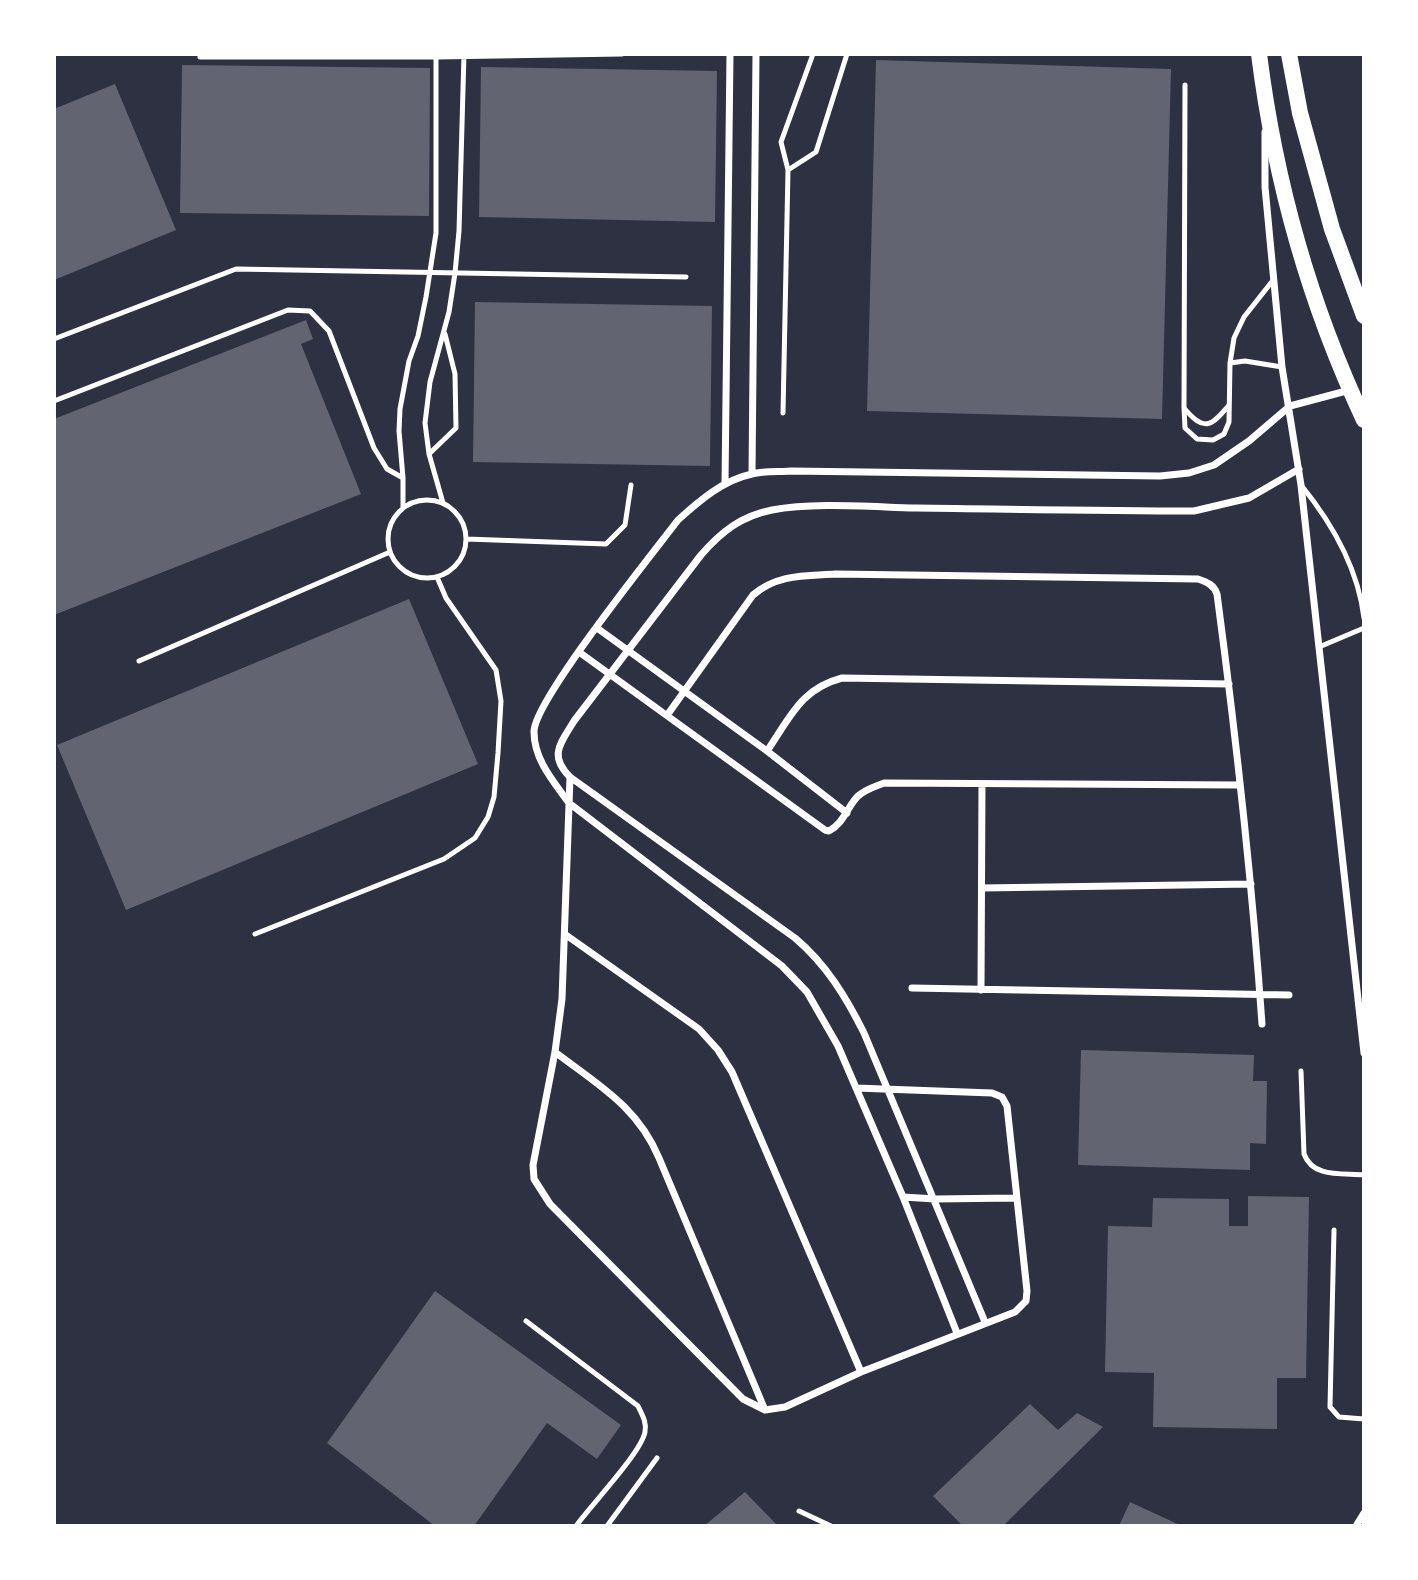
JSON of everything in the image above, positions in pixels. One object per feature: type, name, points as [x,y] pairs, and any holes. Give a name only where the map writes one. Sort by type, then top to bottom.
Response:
[{"type":"main road","points":[[1259,54],[1281,186],[1301,257],[1364,421]]},
{"type":"main road","points":[[1292,56],[1300,113],[1332,229],[1364,316]]},
{"type":"street","points":[[725,484],[730,54]]},
{"type":"street","points":[[752,474],[756,54]]},
{"type":"street","points":[[1266,107],[1265,187],[1282,367],[1301,485],[1364,1053]]},
{"type":"street","points":[[957,1333],[856,1088],[823,1016],[807,992],[782,966],[569,803],[544,768],[535,741],[534,723],[579,652],[678,520],[725,484],[752,474],[791,471],[1160,475],[1189,472],[1214,465],[1228,456],[1250,441],[1290,406],[1350,390]]},
{"type":"street","points":[[985,1322],[935,1199],[846,997],[809,950],[570,777],[557,758],[561,743],[609,673],[720,533],[746,517],[770,510],[851,507],[1194,511],[1249,498],[1299,469]]},
{"type":"street","points":[[668,715],[754,595],[764,585],[784,577],[835,574],[1198,579],[1211,585],[1217,594],[1229,684],[1251,884],[1262,1024]]},
{"type":"street","points":[[597,628],[767,751],[847,813]]},
{"type":"street","points":[[579,652],[821,828],[829,831],[839,824],[857,798],[869,788],[884,783],[1240,785]]},
{"type":"street","points":[[767,751],[801,700],[811,690],[842,678],[1229,684]]},
{"type":"street","points":[[570,777],[562,999],[555,1052],[533,1165],[534,1179],[550,1205],[743,1399],[765,1410],[785,1407],[861,1372],[1015,1312],[1026,1301],[1007,1106],[1002,1097],[992,1093],[856,1088]]},
{"type":"street","points":[[981,990],[982,784]]},
{"type":"street","points":[[982,888],[1251,884]]},
{"type":"street","points":[[566,936],[699,1029],[718,1050],[732,1072],[861,1372]]},
{"type":"street","points":[[912,988],[1289,995]]},
{"type":"street","points":[[555,1052],[622,1103],[643,1126],[765,1410]]},
{"type":"street","points":[[903,1197],[1016,1198]]},
{"type":"street","points":[[1356,1526],[1364,1513]]},
{"type":"lane","points":[[200,57],[622,54]]},
{"type":"lane","points":[[783,413],[788,170],[781,142],[813,54]]},
{"type":"lane","points":[[788,170],[816,152],[847,54]]},
{"type":"lane","points":[[403,507],[400,409],[409,361],[418,336],[436,233],[436,56]]},
{"type":"lane","points":[[443,503],[429,454],[425,423],[426,405],[455,273],[459,231],[464,56]]},
{"type":"lane","points":[[1185,85],[1184,408],[1185,428],[1197,439],[1213,440],[1224,434],[1229,422],[1230,363],[1234,338],[1244,317],[1274,279]]},
{"type":"lane","points":[[54,339],[236,269],[686,278]]},
{"type":"lane","points":[[54,401],[288,310],[310,311],[329,331],[374,448],[387,469],[403,478]]},
{"type":"lane","points":[[429,454],[456,428],[455,374],[444,331]]},
{"type":"lane","points":[[1230,363],[1245,361],[1282,367]]},
{"type":"lane","points":[[1184,408],[1196,422],[1205,425],[1217,420],[1230,405]]},
{"type":"lane","points":[[466,539],[606,544],[625,526],[631,485]]},
{"type":"lane","points":[[1301,485],[1318,506],[1348,558],[1364,618]]},
{"type":"lane","points":[[424,500],[443,503],[457,514],[465,531],[466,539],[461,558],[455,566],[438,577],[421,578],[406,572],[396,564],[390,552],[388,531],[392,520],[403,507],[424,500]]},
{"type":"lane","points":[[139,661],[390,552]]},
{"type":"lane","points":[[255,934],[444,859],[475,838],[488,817],[494,797],[501,701],[496,670],[446,598],[438,577]]},
{"type":"lane","points":[[1319,647],[1364,628]]},
{"type":"lane","points":[[1301,1071],[1304,1154],[1307,1164],[1321,1172],[1364,1174]]},
{"type":"lane","points":[[1334,1230],[1330,1406],[1339,1417],[1364,1419]]},
{"type":"lane","points":[[526,1321],[638,1406],[646,1422],[645,1434],[637,1450],[576,1526]]},
{"type":"lane","points":[[607,1526],[657,1458]]},
{"type":"lane","points":[[799,1511],[831,1526]]},
{"type":"building","points":[[876,60],[1171,69],[1162,419],[867,411]]},
{"type":"building","points":[[182,65],[430,68],[429,216],[180,213]]},
{"type":"building","points":[[481,67],[717,71],[715,222],[479,217]]},
{"type":"building","points":[[115,84],[176,230],[54,280],[54,109]]},
{"type":"building","points":[[475,302],[712,306],[710,466],[473,462]]},
{"type":"building","points":[[306,320],[313,339],[301,344],[361,494],[54,615],[54,419]]},
{"type":"building","points":[[409,599],[478,764],[126,910],[57,745]]},
{"type":"building","points":[[1081,1050],[1254,1055],[1253,1081],[1267,1081],[1266,1144],[1250,1143],[1250,1170],[1078,1165]]},
{"type":"building","points":[[1248,1196],[1309,1197],[1306,1378],[1277,1378],[1277,1429],[1153,1427],[1154,1373],[1105,1372],[1108,1226],[1152,1227],[1153,1198],[1229,1199],[1229,1226],[1248,1226]]},
{"type":"building","points":[[435,1291],[621,1425],[597,1459],[547,1423],[474,1526],[435,1526],[327,1443]]},
{"type":"building","points":[[1030,1404],[1058,1430],[1077,1413],[1103,1427],[1003,1526],[963,1526],[933,1496]]},
{"type":"building","points":[[745,1492],[778,1526],[704,1526]]},
{"type":"building","points":[[1130,1502],[1182,1526],[1119,1526]]}]
